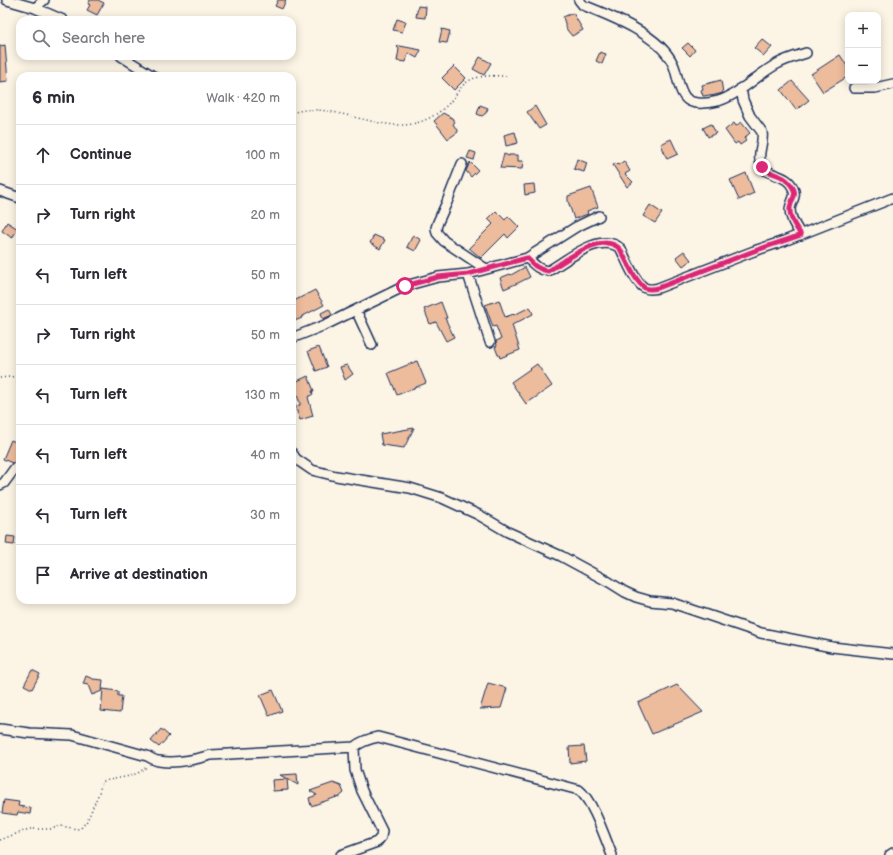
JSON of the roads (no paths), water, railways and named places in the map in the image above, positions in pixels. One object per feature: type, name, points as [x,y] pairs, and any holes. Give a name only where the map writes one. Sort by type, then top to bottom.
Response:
[{"type":"street","points":[[7,0],[35,8],[54,16]]},
{"type":"street","points":[[35,8],[44,0]]},
{"type":"street","points":[[579,0],[583,5],[637,29],[666,52],[673,64],[683,94],[687,100],[691,102],[712,102],[725,98],[779,63],[806,53]]},
{"type":"street","points":[[128,60],[147,72]]},
{"type":"street","points":[[854,88],[875,88],[893,84]]},
{"type":"street","points":[[741,88],[743,100],[750,116],[762,132],[760,154],[762,167],[766,171],[782,176],[792,186],[795,196],[790,208],[791,216],[801,235]]},
{"type":"street","points":[[462,164],[448,202],[438,222],[436,228],[437,233],[444,241],[486,269]]},
{"type":"street","points":[[0,191],[16,197]]},
{"type":"street","points":[[527,258],[542,270],[548,271],[584,248],[609,244],[616,245],[620,249],[639,282],[645,288],[651,290],[801,235],[893,198]]},
{"type":"street","points":[[296,336],[325,325],[405,286],[438,277],[468,274],[527,258],[576,227],[599,216]]},
{"type":"street","points":[[468,274],[490,342]]},
{"type":"street","points":[[356,310],[372,346]]},
{"type":"street","points":[[296,459],[312,470],[336,476],[410,488],[442,498],[508,532],[561,556],[636,597],[650,601],[672,604],[761,633],[832,647],[893,654]]},
{"type":"street","points":[[0,486],[4,484],[15,468]]},
{"type":"street","points":[[0,729],[28,733],[72,735],[147,756],[158,762],[184,762],[210,755],[354,747],[366,739],[378,737],[579,790],[585,795],[590,804],[612,855]]},
{"type":"street","points":[[341,855],[377,842],[382,837],[382,831],[362,791],[355,770],[354,747]]}]
